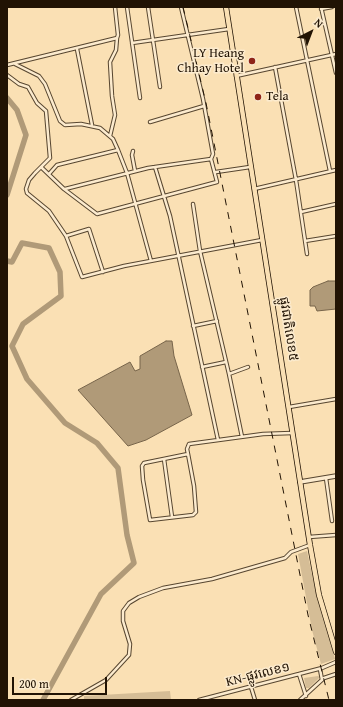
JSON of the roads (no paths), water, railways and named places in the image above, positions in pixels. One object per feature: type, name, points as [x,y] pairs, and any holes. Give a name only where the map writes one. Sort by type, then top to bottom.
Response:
[{"type":"highway","name":"ផ្លូវជាតិលេខ៥","points":[[226,7],[310,545],[321,602],[336,652]]},
{"type":"street","points":[[110,136],[115,115],[112,96],[110,62],[116,50],[118,35],[115,7]]},
{"type":"street","points":[[127,7],[140,98]]},
{"type":"street","points":[[148,7],[160,87]]},
{"type":"street","points":[[41,167],[94,214],[214,184],[218,180],[211,159],[213,154],[204,106],[186,36],[181,7]]},
{"type":"street","points":[[296,7],[330,171]]},
{"type":"street","points":[[332,7],[321,8],[336,73]]},
{"type":"street","points":[[132,43],[229,29]]},
{"type":"street","points":[[7,65],[117,38]]},
{"type":"street","points":[[76,49],[92,125]]},
{"type":"street","points":[[236,77],[274,67],[336,54]]},
{"type":"street","points":[[15,64],[34,73],[45,84],[60,121],[65,125],[92,125],[100,128],[110,136],[118,150],[127,173],[151,261]]},
{"type":"street","points":[[274,67],[296,180],[307,254]]},
{"type":"street","points":[[7,75],[19,84],[28,87],[37,103],[46,112],[50,158],[29,180],[26,189],[27,193],[49,211],[66,236],[82,277],[151,261],[262,240]]},
{"type":"street","points":[[150,122],[204,106]]},
{"type":"street","points":[[49,174],[57,165],[118,150]]},
{"type":"street","points":[[134,151],[132,154],[136,171]]},
{"type":"street","points":[[64,189],[155,167],[211,159]]},
{"type":"street","points":[[155,167],[165,196],[218,440]]},
{"type":"street","points":[[216,172],[250,167]]},
{"type":"street","points":[[254,189],[336,170]]},
{"type":"street","points":[[193,204],[200,251],[242,437]]},
{"type":"street","points":[[301,212],[336,204]]},
{"type":"street","points":[[66,236],[89,229],[103,272]]},
{"type":"street","points":[[305,241],[336,236]]},
{"type":"street","points":[[193,326],[217,321]]},
{"type":"street","points":[[202,367],[226,362]]},
{"type":"street","points":[[229,374],[248,367]]},
{"type":"street","points":[[288,407],[336,399]]},
{"type":"street","points":[[188,454],[144,463],[142,466],[149,519],[193,515],[196,510],[187,446],[189,444],[242,437],[292,433]]},
{"type":"street","points":[[164,459],[172,517]]},
{"type":"street","points":[[300,482],[336,476]]},
{"type":"street","points":[[326,478],[332,521]]},
{"type":"street","points":[[309,537],[336,535]]},
{"type":"street","points":[[71,700],[106,680],[129,655],[130,644],[123,621],[123,611],[134,600],[150,592],[212,579],[286,558],[291,552],[310,545]]},
{"type":"street","name":"KN-ផ្លូវលេខ១","points":[[199,700],[208,699],[321,668],[336,662]]},
{"type":"street","points":[[321,668],[323,679]]},
{"type":"street","points":[[299,674],[306,696]]},
{"type":"street","points":[[300,700],[323,679],[336,674]]},
{"type":"street","points":[[251,687],[255,700]]},
{"type":"waterway","points":[[7,98],[17,110],[26,135],[7,195]]},
{"type":"waterway","points":[[7,261],[12,262],[22,243],[49,248],[60,272],[61,296],[23,324],[12,346],[27,379],[65,423],[97,443],[118,468],[127,535],[134,563],[101,594],[43,700]]},
{"type":"railway","points":[[183,7],[206,103],[308,615],[329,700]]},
{"type":"place","name":"LY Heang Chhay Hotel","points":[[252,61]]},
{"type":"place","name":"Tela","points":[[258,97]]}]
